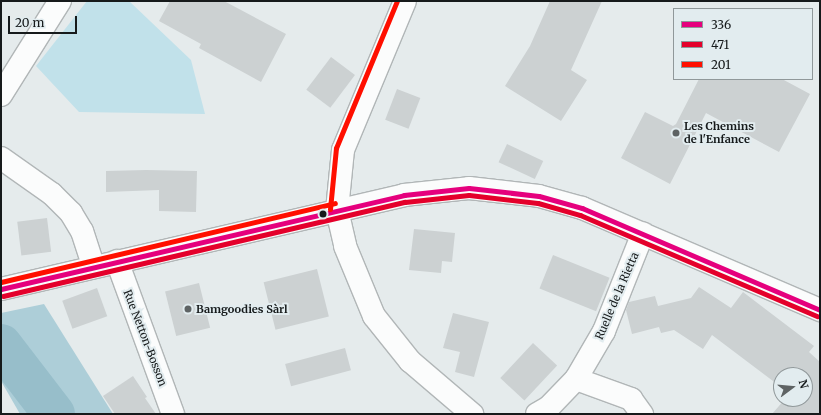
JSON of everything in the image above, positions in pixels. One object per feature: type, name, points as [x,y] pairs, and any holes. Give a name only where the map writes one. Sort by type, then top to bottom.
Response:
[{"type":"street","points":[[1,95],[60,1]]},
{"type":"street","points":[[405,1],[343,150],[337,210],[345,246],[374,316],[410,361],[472,414]]},
{"type":"street","points":[[1,158],[52,194],[71,213],[82,231],[94,267]]},
{"type":"street","points":[[1,289],[420,192],[493,190],[559,201],[643,233],[820,310]]},
{"type":"street","name":"Ruelle de la Rietta","points":[[537,414],[549,407],[576,379],[604,331],[643,233]]},
{"type":"street","name":"Rue Netton-Bosson","points":[[117,261],[173,414]]},
{"type":"street","points":[[576,379],[631,399],[642,414]]},
{"type":"shaded area","points":[[87,1],[129,1],[191,60],[205,114],[79,112],[36,66]]},
{"type":"shaded area","points":[[44,304],[113,414],[20,414],[1,381],[1,313]]},
{"type":"building","points":[[170,1],[224,1],[286,34],[261,82],[199,48],[201,44],[159,21]]},
{"type":"building","points":[[550,1],[602,1],[571,70],[587,80],[561,121],[505,86],[530,46]]},
{"type":"building","points":[[331,57],[355,75],[330,108],[306,90]]},
{"type":"building","points":[[698,80],[784,80],[810,94],[779,152],[706,113],[670,184],[621,158],[645,112],[673,126],[676,124]]},
{"type":"building","points":[[397,89],[420,98],[409,129],[385,120]]},
{"type":"building","points":[[507,144],[543,161],[535,179],[499,162]]},
{"type":"building","points":[[106,171],[197,171],[196,212],[159,211],[159,190],[106,192]]},
{"type":"building","points":[[47,218],[51,252],[21,255],[17,222]]},
{"type":"building","points":[[414,229],[455,233],[452,262],[442,261],[441,273],[409,270]]},
{"type":"building","points":[[553,255],[610,278],[596,311],[540,288]]},
{"type":"building","points":[[317,269],[329,317],[275,330],[264,282]]},
{"type":"building","points":[[199,283],[210,328],[176,336],[165,291]]},
{"type":"building","points":[[699,287],[731,308],[743,292],[814,346],[809,352],[820,362],[820,414],[772,414],[778,407],[813,407],[813,367],[773,367],[773,381],[712,335],[703,349],[674,330],[661,333],[659,327],[632,334],[626,310],[629,302],[655,296],[658,306],[691,298]]},
{"type":"building","points":[[97,288],[107,316],[72,329],[62,301]]},
{"type":"building","points":[[453,313],[489,322],[474,377],[455,372],[460,352],[443,348]]},
{"type":"building","points":[[533,343],[557,366],[524,401],[500,378]]},
{"type":"building","points":[[345,348],[351,370],[291,386],[285,364]]},
{"type":"building","points":[[133,376],[156,414],[115,414],[103,396]]},
{"type":"waterway","points":[[1,345],[54,414]]},
{"type":"transit line","name":"201","points":[[330,209],[336,148],[397,1]]},
{"type":"transit line","name":"336","points":[[1,289],[404,195],[469,188],[539,196],[582,208],[820,310]]},
{"type":"transit line","name":"471","points":[[3,296],[405,202],[469,195],[538,203],[580,215],[817,316]]},
{"type":"transit line","name":"201","points":[[1,282],[335,203]]},
{"type":"place","name":"Les Chemins de l'Enfance","points":[[676,133]]},
{"type":"place","name":"Bamgoodies Sàrl","points":[[188,309]]}]
